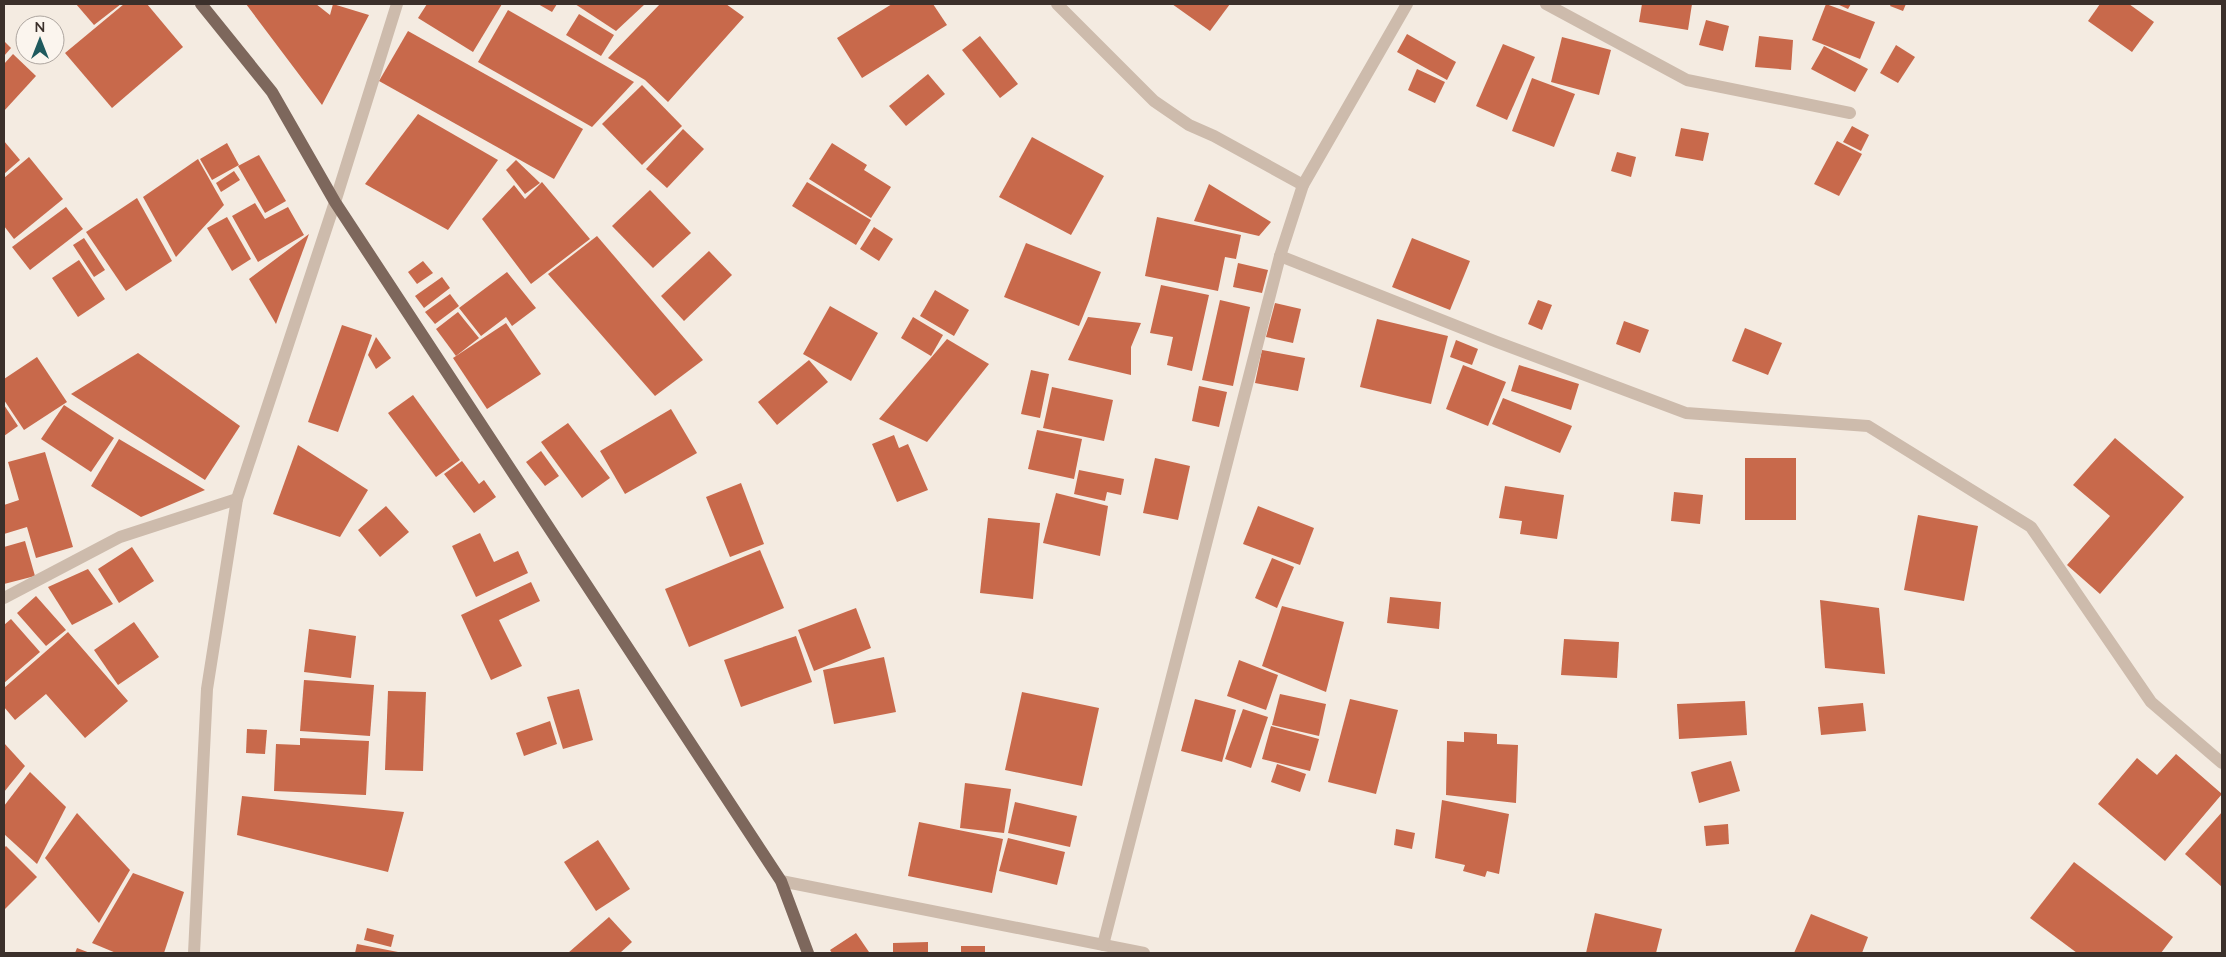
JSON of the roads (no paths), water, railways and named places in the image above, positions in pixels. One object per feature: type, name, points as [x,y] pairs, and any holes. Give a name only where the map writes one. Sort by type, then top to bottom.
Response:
[{"type":"main road","points":[[201,4],[272,92],[335,202],[781,881],[808,953]]},
{"type":"street","points":[[194,953],[207,688],[237,499],[335,202],[397,4]]},
{"type":"street","points":[[1057,4],[1154,101],[1190,125],[1214,136],[1303,186]]},
{"type":"street","points":[[1103,945],[1280,256],[1303,186],[1407,4]]},
{"type":"street","points":[[1546,4],[1687,80],[1850,113]]},
{"type":"street","points":[[1280,256],[1498,342],[1686,413],[1868,426],[2031,527],[2151,702],[2222,763]]},
{"type":"street","points":[[4,598],[120,537],[237,499]]},
{"type":"street","points":[[781,881],[1144,953]]}]
